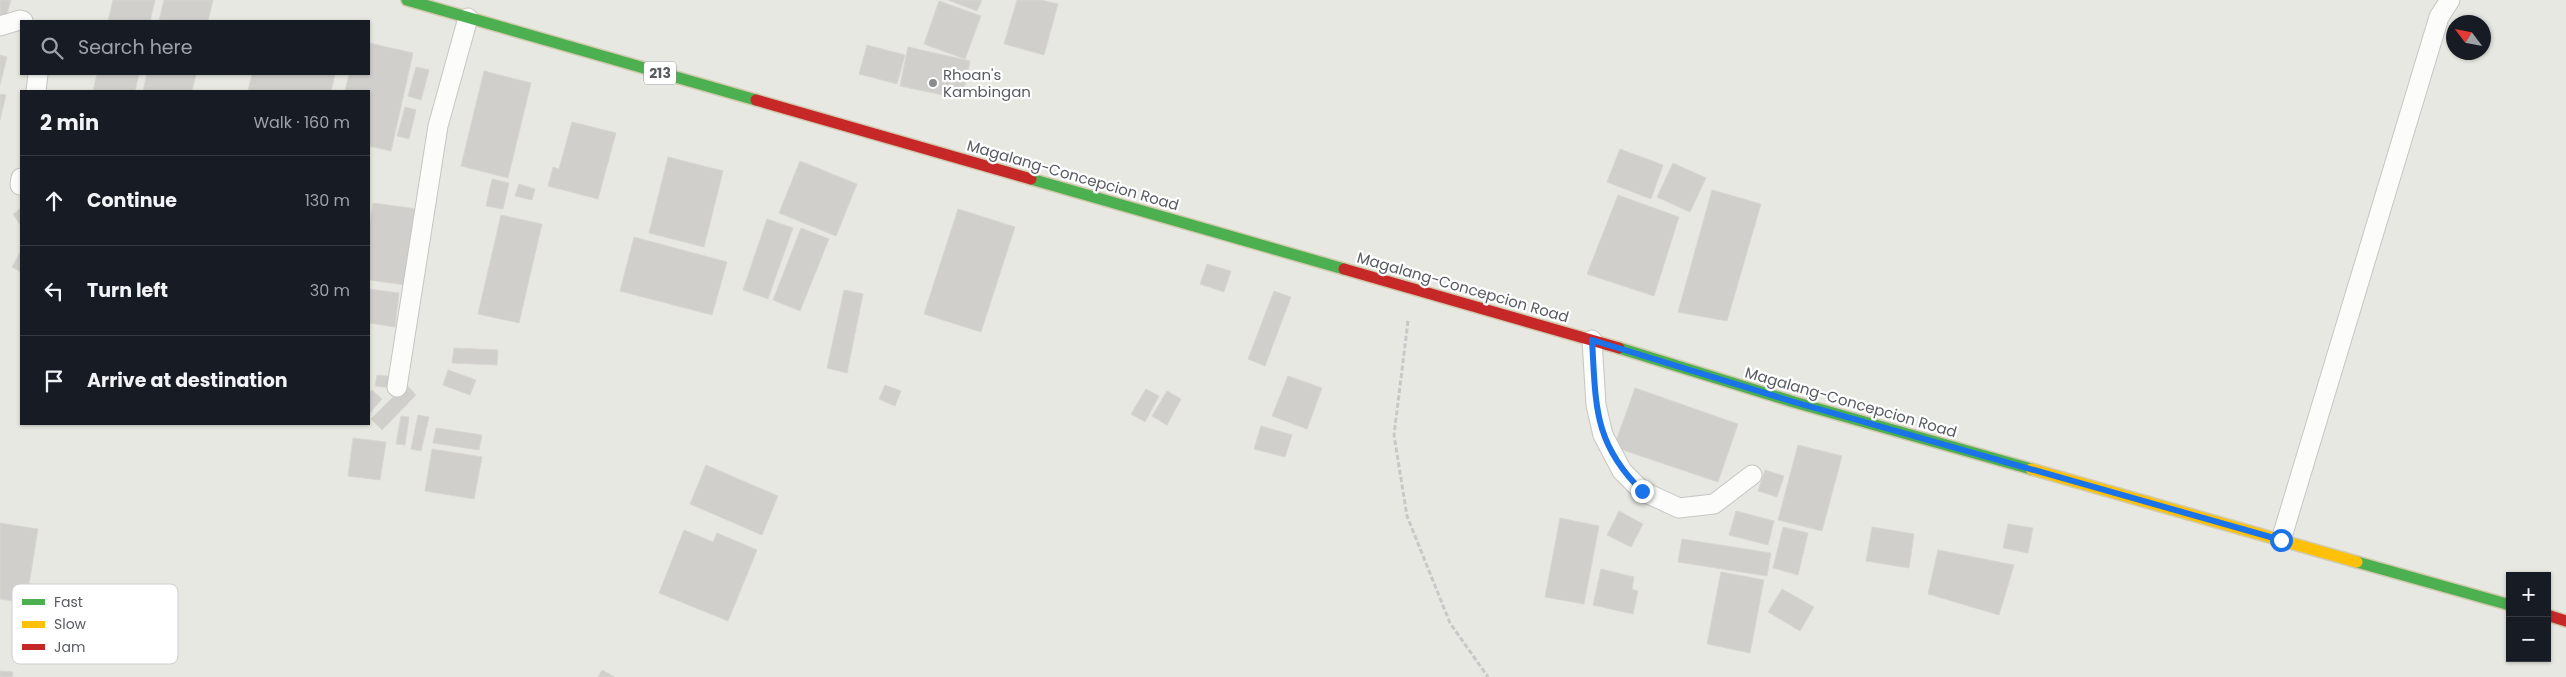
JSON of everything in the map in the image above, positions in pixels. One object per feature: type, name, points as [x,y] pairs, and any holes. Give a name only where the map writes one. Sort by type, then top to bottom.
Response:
[{"type":"main road","name":"Magalang-Concepcion Road","points":[[407,0],[1592,340],[1794,402],[2506,603]]},
{"type":"main road","points":[[2551,616],[2566,621]]},
{"type":"lane","points":[[2281,540],[2439,17],[2450,0]]},
{"type":"lane","points":[[397,387],[422,212],[438,126],[468,18]]},
{"type":"lane","points":[[0,26],[20,20]]},
{"type":"lane","points":[[36,90],[38,75]]},
{"type":"lane","points":[[1592,340],[1596,405],[1602,435],[1622,471],[1642,491],[1679,508],[1714,504],[1752,475]]},
{"type":"path","points":[[1412,288],[1394,435],[1407,516],[1450,623],[1488,677]]},
{"type":"building","points":[[0,0],[11,0],[6,17],[0,15]]},
{"type":"building","points":[[113,0],[155,0],[150,20],[108,20]]},
{"type":"building","points":[[164,0],[213,0],[208,20],[159,20]]},
{"type":"building","points":[[948,0],[982,0],[977,11]]},
{"type":"building","points":[[1017,0],[1041,0],[1058,4],[1044,55],[1004,44]]},
{"type":"building","points":[[939,1],[981,16],[965,59],[924,44]]},
{"type":"building","points":[[370,43],[413,53],[391,151],[370,146],[370,90],[345,90],[349,75],[370,75]]},
{"type":"building","points":[[867,45],[905,55],[897,84],[859,74]]},
{"type":"building","points":[[908,47],[970,61],[962,99],[900,86]]},
{"type":"building","points":[[0,55],[7,57],[0,85]]},
{"type":"building","points":[[416,67],[429,70],[421,100],[408,96]]},
{"type":"building","points":[[484,71],[531,83],[508,178],[461,166]]},
{"type":"building","points":[[97,75],[139,75],[135,90],[93,90]]},
{"type":"building","points":[[147,75],[196,75],[192,90],[143,90]]},
{"type":"building","points":[[252,75],[335,75],[331,90],[248,90]]},
{"type":"building","points":[[0,94],[6,95],[0,120]]},
{"type":"building","points":[[405,107],[416,110],[409,139],[397,136]]},
{"type":"building","points":[[572,122],[616,133],[598,199],[548,186],[553,167],[559,169]]},
{"type":"building","points":[[1620,149],[1663,165],[1651,199],[1607,182]]},
{"type":"building","points":[[668,157],[723,171],[704,247],[649,233]]},
{"type":"building","points":[[800,161],[857,184],[836,236],[779,213]]},
{"type":"building","points":[[1673,163],[1706,178],[1690,212],[1657,197]]},
{"type":"building","points":[[492,179],[509,183],[503,209],[486,206]]},
{"type":"building","points":[[519,184],[535,189],[532,200],[515,196]]},
{"type":"building","points":[[1712,190],[1761,204],[1727,321],[1678,312]]},
{"type":"building","points":[[1618,195],[1679,217],[1654,296],[1587,274]]},
{"type":"building","points":[[373,203],[417,209],[406,285],[370,280],[370,223]]},
{"type":"building","points":[[20,209],[20,224],[13,214]]},
{"type":"building","points":[[958,209],[1015,227],[981,332],[924,314]]},
{"type":"building","points":[[501,215],[542,224],[519,323],[478,314]]},
{"type":"building","points":[[767,219],[793,228],[768,299],[743,290]]},
{"type":"building","points":[[801,228],[829,239],[800,311],[773,300]]},
{"type":"building","points":[[634,237],[727,262],[712,315],[620,291]]},
{"type":"building","points":[[20,253],[20,271],[12,267]]},
{"type":"building","points":[[1207,264],[1231,271],[1224,292],[1200,284]]},
{"type":"building","points":[[370,289],[399,293],[395,327],[370,323]]},
{"type":"building","points":[[844,290],[863,294],[847,373],[827,368]]},
{"type":"building","points":[[1274,291],[1291,297],[1265,366],[1248,359]]},
{"type":"building","points":[[454,348],[498,350],[497,365],[452,363]]},
{"type":"building","points":[[448,370],[476,380],[470,395],[443,385]]},
{"type":"building","points":[[377,375],[395,377],[393,388],[375,386]]},
{"type":"building","points":[[1288,376],[1322,388],[1307,429],[1272,416]]},
{"type":"building","points":[[406,384],[416,395],[382,430],[371,419]]},
{"type":"building","points":[[885,385],[901,391],[895,406],[879,399]]},
{"type":"building","points":[[1635,388],[1738,424],[1718,482],[1614,447]]},
{"type":"building","points":[[1146,389],[1159,396],[1145,422],[1131,414]]},
{"type":"building","points":[[372,390],[382,399],[370,413],[370,392]]},
{"type":"building","points":[[1167,391],[1181,399],[1167,425],[1152,416]]},
{"type":"building","points":[[418,415],[429,417],[421,451],[411,449]]},
{"type":"building","points":[[401,416],[409,417],[405,445],[396,444]]},
{"type":"building","points":[[1261,426],[1292,435],[1285,457],[1254,449]]},
{"type":"building","points":[[436,428],[482,435],[479,450],[433,443]]},
{"type":"building","points":[[353,438],[386,442],[380,480],[348,476]]},
{"type":"building","points":[[1798,445],[1842,456],[1822,531],[1778,520]]},
{"type":"building","points":[[432,449],[482,457],[474,499],[425,491]]},
{"type":"building","points":[[706,465],[778,496],[762,535],[690,504]]},
{"type":"building","points":[[1765,470],[1784,476],[1777,497],[1758,491]]},
{"type":"building","points":[[1619,511],[1643,524],[1631,547],[1607,535]]},
{"type":"building","points":[[1736,511],[1774,521],[1768,545],[1729,535]]},
{"type":"building","points":[[1560,518],[1599,526],[1584,604],[1545,597]]},
{"type":"building","points":[[0,523],[38,529],[29,584],[12,584],[12,601],[0,599]]},
{"type":"building","points":[[2008,524],[2033,528],[2028,553],[2003,548]]},
{"type":"building","points":[[1783,527],[1808,533],[1798,575],[1773,568]]},
{"type":"building","points":[[1872,527],[1914,534],[1909,568],[1866,561]]},
{"type":"building","points":[[684,530],[713,542],[717,533],[757,550],[728,621],[659,593]]},
{"type":"building","points":[[1682,539],[1771,553],[1767,576],[1678,562]]},
{"type":"building","points":[[1938,550],[2014,565],[1999,615],[1928,594]]},
{"type":"building","points":[[1601,569],[1634,577],[1632,589],[1638,591],[1633,614],[1593,605]]},
{"type":"building","points":[[1721,572],[1764,580],[1750,653],[1707,644]]},
{"type":"building","points":[[1782,589],[1814,607],[1800,631],[1768,612]]},
{"type":"building","points":[[602,670],[615,677],[598,677]]},
{"type":"building","points":[[0,671],[13,672],[12,677],[0,677]]},
{"type":"traffic: fast","points":[[407,0],[756,100]]},
{"type":"traffic: fast","points":[[1031,179],[1344,269]]},
{"type":"traffic: fast","points":[[1619,348],[1794,402],[2031,469]]},
{"type":"traffic: fast","points":[[2357,562],[2506,604]]},
{"type":"traffic: slow","points":[[2031,469],[2357,562]]},
{"type":"traffic: jam","points":[[756,100],[1031,179]]},
{"type":"traffic: jam","points":[[1344,269],[1619,348]]},
{"type":"traffic: jam","points":[[2551,616],[2566,621]]},
{"type":"place","name":"Rhoan's Kambingan","points":[[933,83]]},
{"type":"route","points":[[1642,491],[1622,471],[1602,435],[1596,405],[1592,340],[1794,402],[2281,540]]}]
